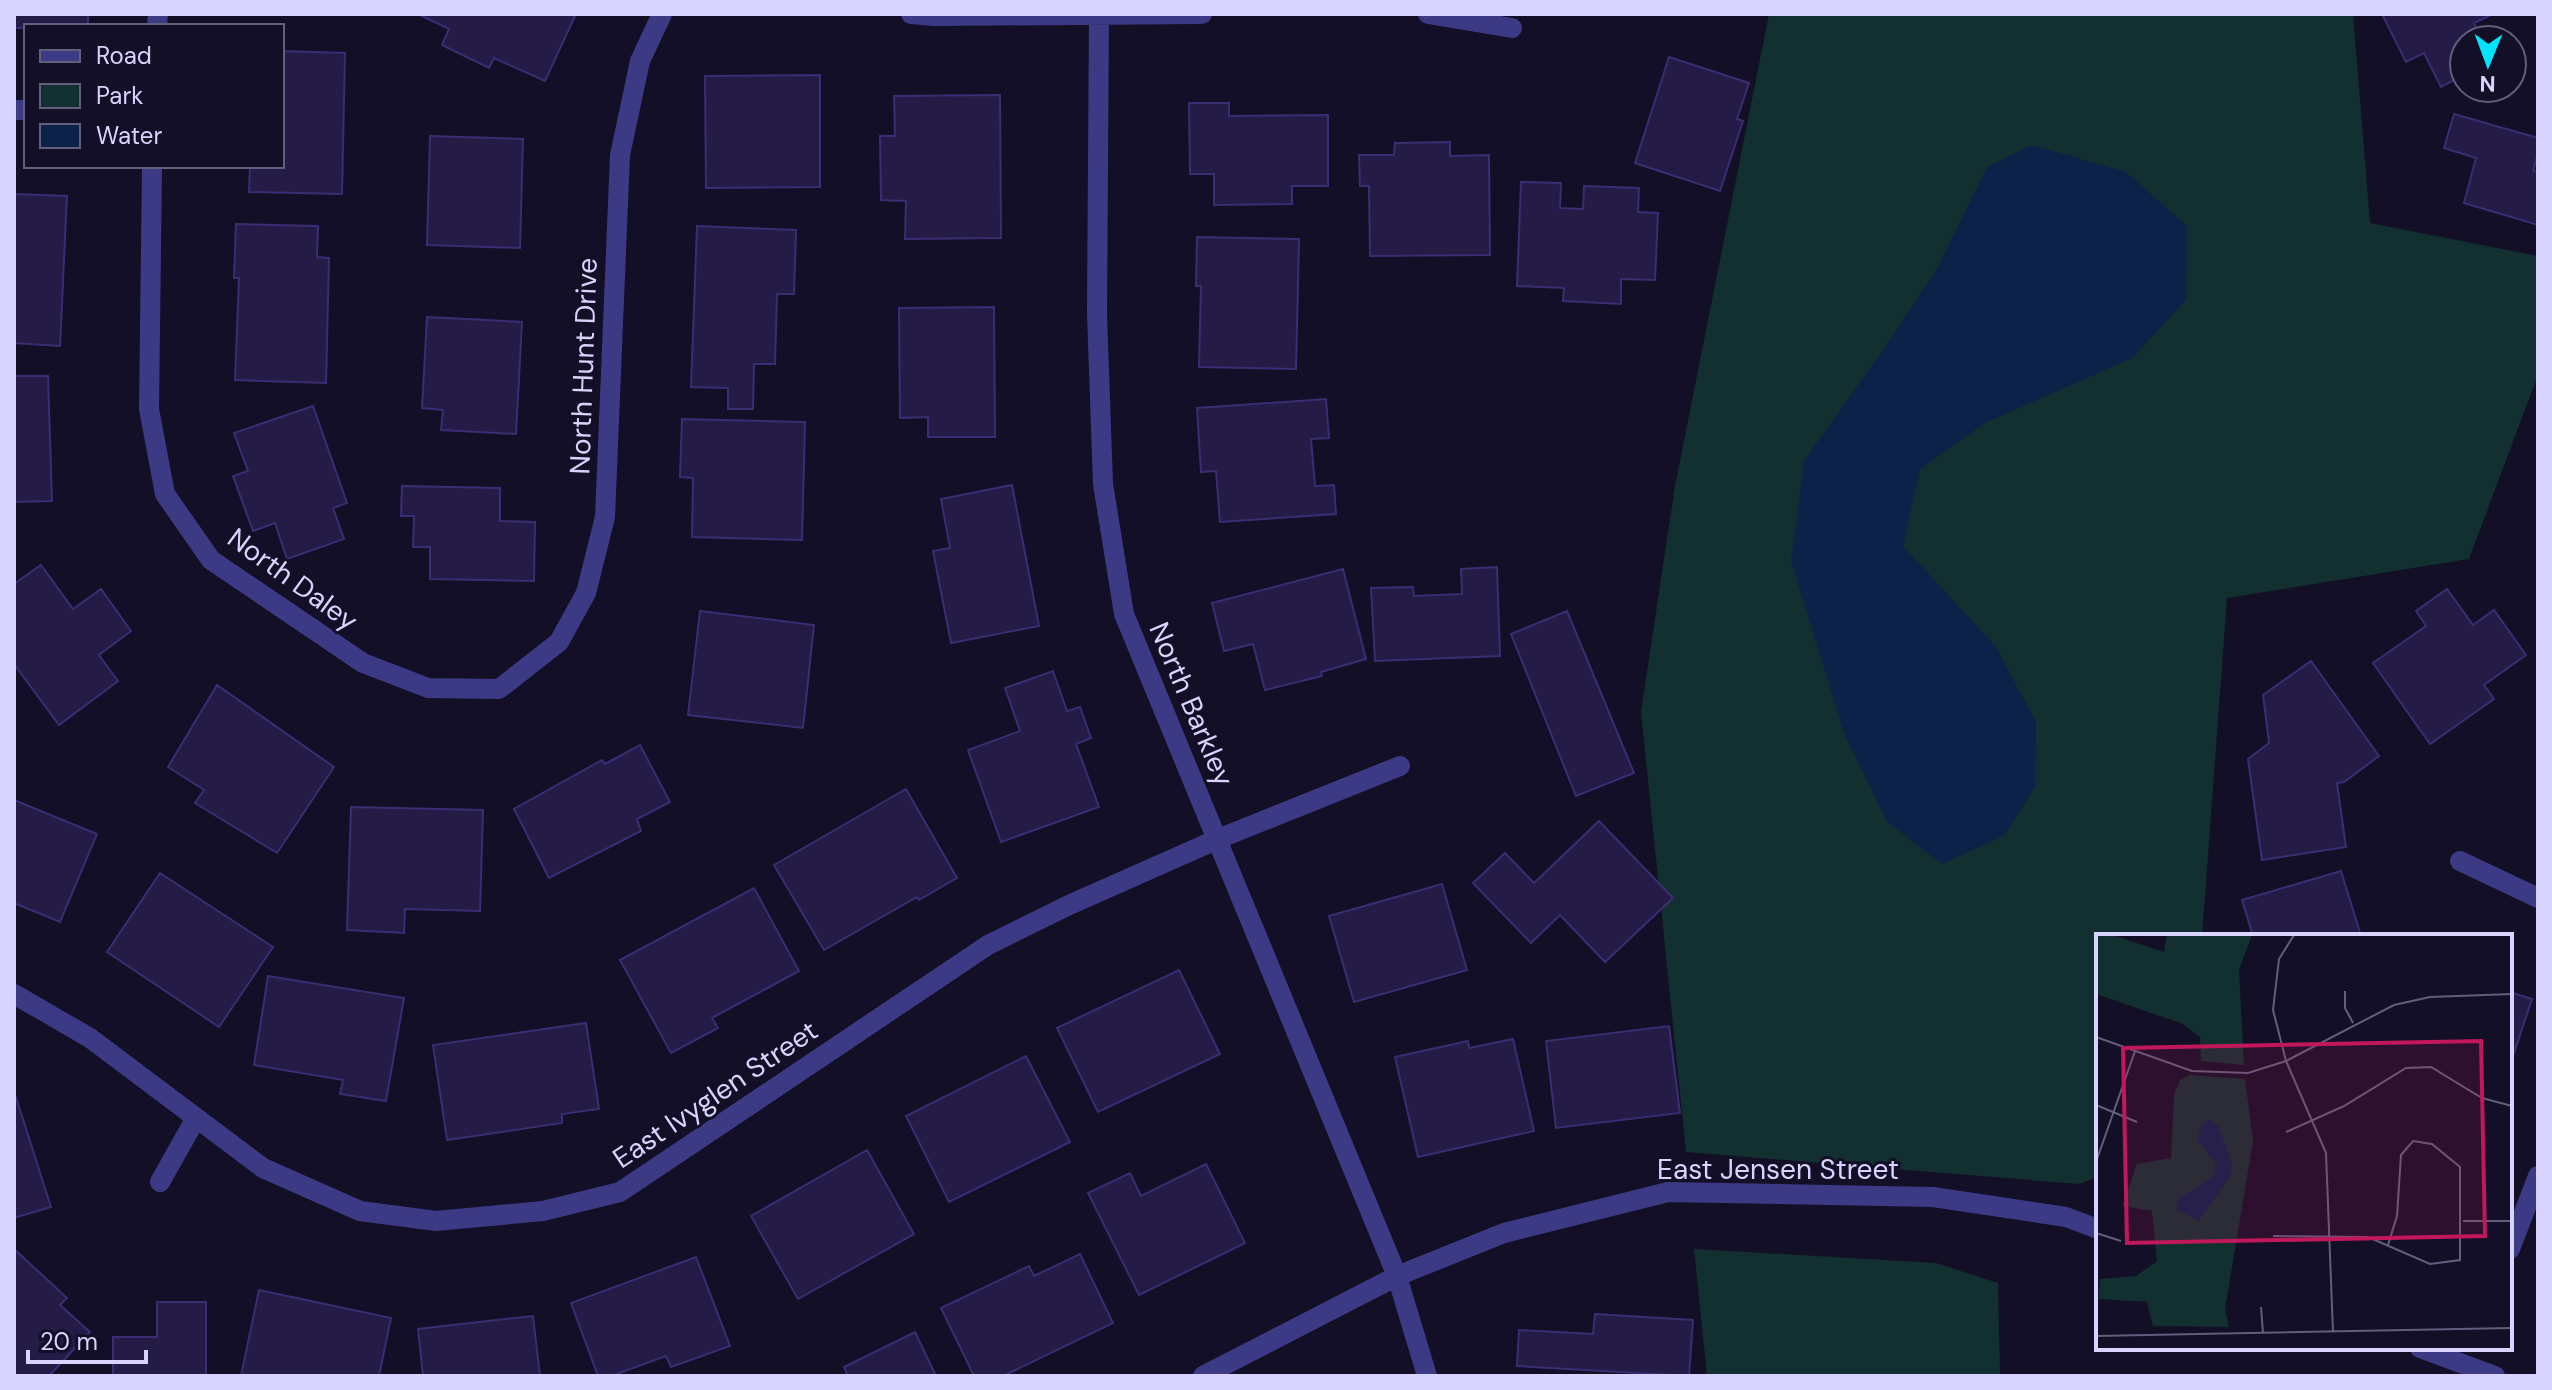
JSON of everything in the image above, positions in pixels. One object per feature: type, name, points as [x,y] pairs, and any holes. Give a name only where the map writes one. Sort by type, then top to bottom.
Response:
[{"type":"street","name":"North Hunt Drive","points":[[499,689],[559,642],[586,593],[605,517],[620,155],[640,61],[662,14]]},
{"type":"street","points":[[911,14],[1202,14]]},
{"type":"street","points":[[1428,14],[1512,28]]},
{"type":"street","name":"North Barkley","points":[[1099,15],[1097,314],[1103,484],[1124,614],[1397,1276],[1427,1376]]},
{"type":"street","name":"North Daley","points":[[152,168],[149,409],[165,494],[211,560],[363,663],[428,688],[499,689]]},
{"type":"street","name":"East Ivyglen Street","points":[[14,994],[90,1038],[263,1168],[360,1211],[436,1221],[543,1211],[620,1192],[988,945],[1069,905],[1218,839],[1400,766]]},
{"type":"street","points":[[2460,861],[2538,898]]},
{"type":"street","points":[[160,1182],[196,1118]]},
{"type":"street","points":[[2512,1244],[2538,1176]]},
{"type":"street","name":"East Jensen Street","points":[[1203,1376],[1397,1276],[1504,1233],[1668,1192],[1933,1197],[2066,1217],[2096,1228]]},
{"type":"street","points":[[2431,1350],[2469,1357],[2495,1376]]},
{"type":"green space","points":[[1769,14],[2353,14],[2370,223],[2538,256],[2538,375],[2469,559],[2227,598],[2202,934],[2096,934],[2096,1178],[2079,1184],[1686,1152],[1641,712],[1675,486]]},
{"type":"green space","points":[[1694,1249],[1936,1263],[1998,1283],[2000,1376],[1707,1376]]},
{"type":"water","points":[[2032,145],[2126,172],[2187,226],[2186,300],[2132,358],[1985,423],[1920,469],[1903,546],[1996,647],[2036,722],[2035,786],[2005,835],[1942,864],[1887,822],[1844,733],[1791,561],[1804,461],[1938,267],[1987,167]]},
{"type":"building","points":[[14,14],[88,14],[88,24],[24,24],[24,28],[14,28]]},
{"type":"building","points":[[418,14],[576,14],[545,81],[494,58],[489,68],[442,45],[449,29]]},
{"type":"building","points":[[2382,14],[2493,14],[2475,24],[2448,24],[2448,83],[2441,87],[2424,53],[2406,62]]},
{"type":"building","points":[[284,51],[345,53],[342,194],[249,192],[250,168],[284,168]]},
{"type":"building","points":[[1669,57],[1749,83],[1737,119],[1743,121],[1720,191],[1635,163]]},
{"type":"building","points":[[820,75],[820,187],[706,188],[705,76]]},
{"type":"building","points":[[1000,95],[1001,238],[905,239],[906,201],[881,200],[880,136],[895,136],[894,96]]},
{"type":"building","points":[[1189,103],[1229,103],[1229,116],[1328,115],[1328,186],[1292,186],[1292,204],[1214,205],[1214,174],[1190,174]]},
{"type":"building","points":[[2454,114],[2538,138],[2533,171],[2538,172],[2538,225],[2464,203],[2476,158],[2444,148]]},
{"type":"building","points":[[430,136],[523,139],[520,248],[427,245]]},
{"type":"building","points":[[1450,142],[1450,156],[1489,155],[1490,255],[1370,256],[1369,186],[1360,186],[1359,155],[1394,155],[1395,143]]},
{"type":"building","points":[[1521,182],[1561,183],[1560,208],[1583,209],[1584,186],[1639,188],[1638,212],[1658,213],[1655,280],[1621,279],[1621,304],[1563,301],[1564,288],[1517,286]]},
{"type":"building","points":[[14,194],[67,196],[60,346],[14,343]]},
{"type":"building","points":[[236,224],[318,226],[317,257],[329,258],[326,383],[235,380],[239,278],[234,278]]},
{"type":"building","points":[[697,226],[796,230],[794,294],[777,294],[775,364],[754,364],[753,409],[728,409],[728,388],[691,387]]},
{"type":"building","points":[[1197,237],[1299,239],[1296,369],[1199,367],[1201,286],[1196,286]]},
{"type":"building","points":[[994,307],[995,437],[928,437],[928,417],[900,418],[899,308]]},
{"type":"building","points":[[427,317],[522,322],[516,434],[441,430],[443,410],[422,408]]},
{"type":"building","points":[[14,376],[48,376],[52,501],[14,502]]},
{"type":"building","points":[[1326,399],[1329,438],[1311,439],[1315,486],[1334,485],[1336,514],[1220,522],[1216,471],[1201,472],[1197,408]]},
{"type":"building","points":[[313,406],[347,503],[333,508],[344,539],[287,559],[275,523],[253,531],[233,476],[248,471],[234,433]]},
{"type":"building","points":[[682,419],[805,422],[802,540],[692,537],[693,478],[680,477]]},
{"type":"building","points":[[1012,485],[1039,626],[951,643],[933,551],[950,548],[941,499]]},
{"type":"building","points":[[402,486],[500,488],[500,521],[535,522],[534,581],[430,579],[430,547],[413,547],[414,516],[401,516]]},
{"type":"building","points":[[41,565],[73,609],[101,589],[131,631],[99,655],[118,681],[59,725],[14,664],[14,584]]},
{"type":"building","points":[[1497,567],[1500,656],[1375,661],[1371,588],[1413,587],[1414,596],[1462,594],[1461,569]]},
{"type":"building","points":[[1343,569],[1366,659],[1321,672],[1322,676],[1265,690],[1253,644],[1224,651],[1212,603]]},
{"type":"building","points":[[2447,589],[2473,625],[2494,610],[2526,655],[2484,685],[2494,699],[2430,744],[2373,663],[2426,626],[2416,611]]},
{"type":"building","points":[[700,611],[814,625],[803,728],[688,715]]},
{"type":"building","points":[[1567,611],[1634,773],[1576,796],[1511,634]]},
{"type":"building","points":[[2311,661],[2379,756],[2344,782],[2337,783],[2346,847],[2262,860],[2248,759],[2269,743],[2263,695]]},
{"type":"building","points":[[1053,671],[1067,711],[1080,707],[1091,738],[1076,744],[1099,807],[1001,842],[968,750],[1020,731],[1005,688]]},
{"type":"building","points":[[217,685],[334,767],[277,853],[195,803],[204,790],[168,767]]},
{"type":"building","points":[[640,745],[670,802],[637,819],[641,831],[549,878],[514,809],[602,760],[605,764]]},
{"type":"building","points":[[906,789],[957,878],[824,950],[774,865]]},
{"type":"building","points":[[14,800],[97,834],[60,922],[14,903]]},
{"type":"building","points":[[351,807],[483,810],[480,911],[405,909],[404,933],[347,930]]},
{"type":"building","points":[[1599,821],[1673,898],[1605,962],[1560,915],[1531,943],[1473,883],[1505,853],[1534,883]]},
{"type":"building","points":[[2341,871],[2360,934],[2252,934],[2242,900]]},
{"type":"building","points":[[160,873],[273,947],[219,1027],[107,952]]},
{"type":"building","points":[[1442,884],[1467,970],[1354,1002],[1329,916]]},
{"type":"building","points":[[754,888],[799,971],[712,1018],[718,1028],[671,1053],[620,960]]},
{"type":"building","points":[[1179,970],[1220,1054],[1098,1112],[1057,1028]]},
{"type":"building","points":[[268,976],[404,998],[386,1101],[340,1094],[343,1080],[254,1065]]},
{"type":"building","points":[[2512,993],[2532,999],[2512,1059]]},
{"type":"building","points":[[586,1023],[599,1109],[562,1114],[562,1123],[447,1140],[433,1045]]},
{"type":"building","points":[[1669,1026],[1680,1113],[1556,1128],[1546,1041]]},
{"type":"building","points":[[1513,1039],[1534,1131],[1418,1157],[1395,1057],[1468,1041],[1469,1048]]},
{"type":"building","points":[[1026,1056],[1070,1142],[949,1202],[906,1116]]},
{"type":"building","points":[[14,1091],[51,1207],[14,1218]]},
{"type":"building","points":[[867,1150],[914,1234],[798,1299],[751,1216]]},
{"type":"building","points":[[1206,1164],[1245,1243],[1139,1295],[1088,1193],[1130,1173],[1141,1196]]},
{"type":"building","points":[[14,1249],[67,1298],[60,1305],[90,1332],[49,1376],[14,1376]]},
{"type":"building","points":[[1080,1254],[1113,1323],[1003,1376],[974,1376],[941,1308],[1029,1266],[1034,1276]]},
{"type":"building","points":[[696,1257],[730,1346],[671,1367],[666,1356],[611,1376],[598,1376],[571,1303]]},
{"type":"building","points":[[259,1290],[391,1318],[379,1376],[241,1376]]},
{"type":"building","points":[[157,1302],[206,1302],[206,1376],[113,1376],[113,1337],[157,1337]]},
{"type":"building","points":[[1595,1314],[1693,1320],[1689,1376],[1517,1366],[1519,1330],[1593,1334]]},
{"type":"building","points":[[533,1316],[540,1376],[423,1376],[418,1329]]},
{"type":"building","points":[[915,1332],[936,1376],[848,1376],[844,1367]]}]
